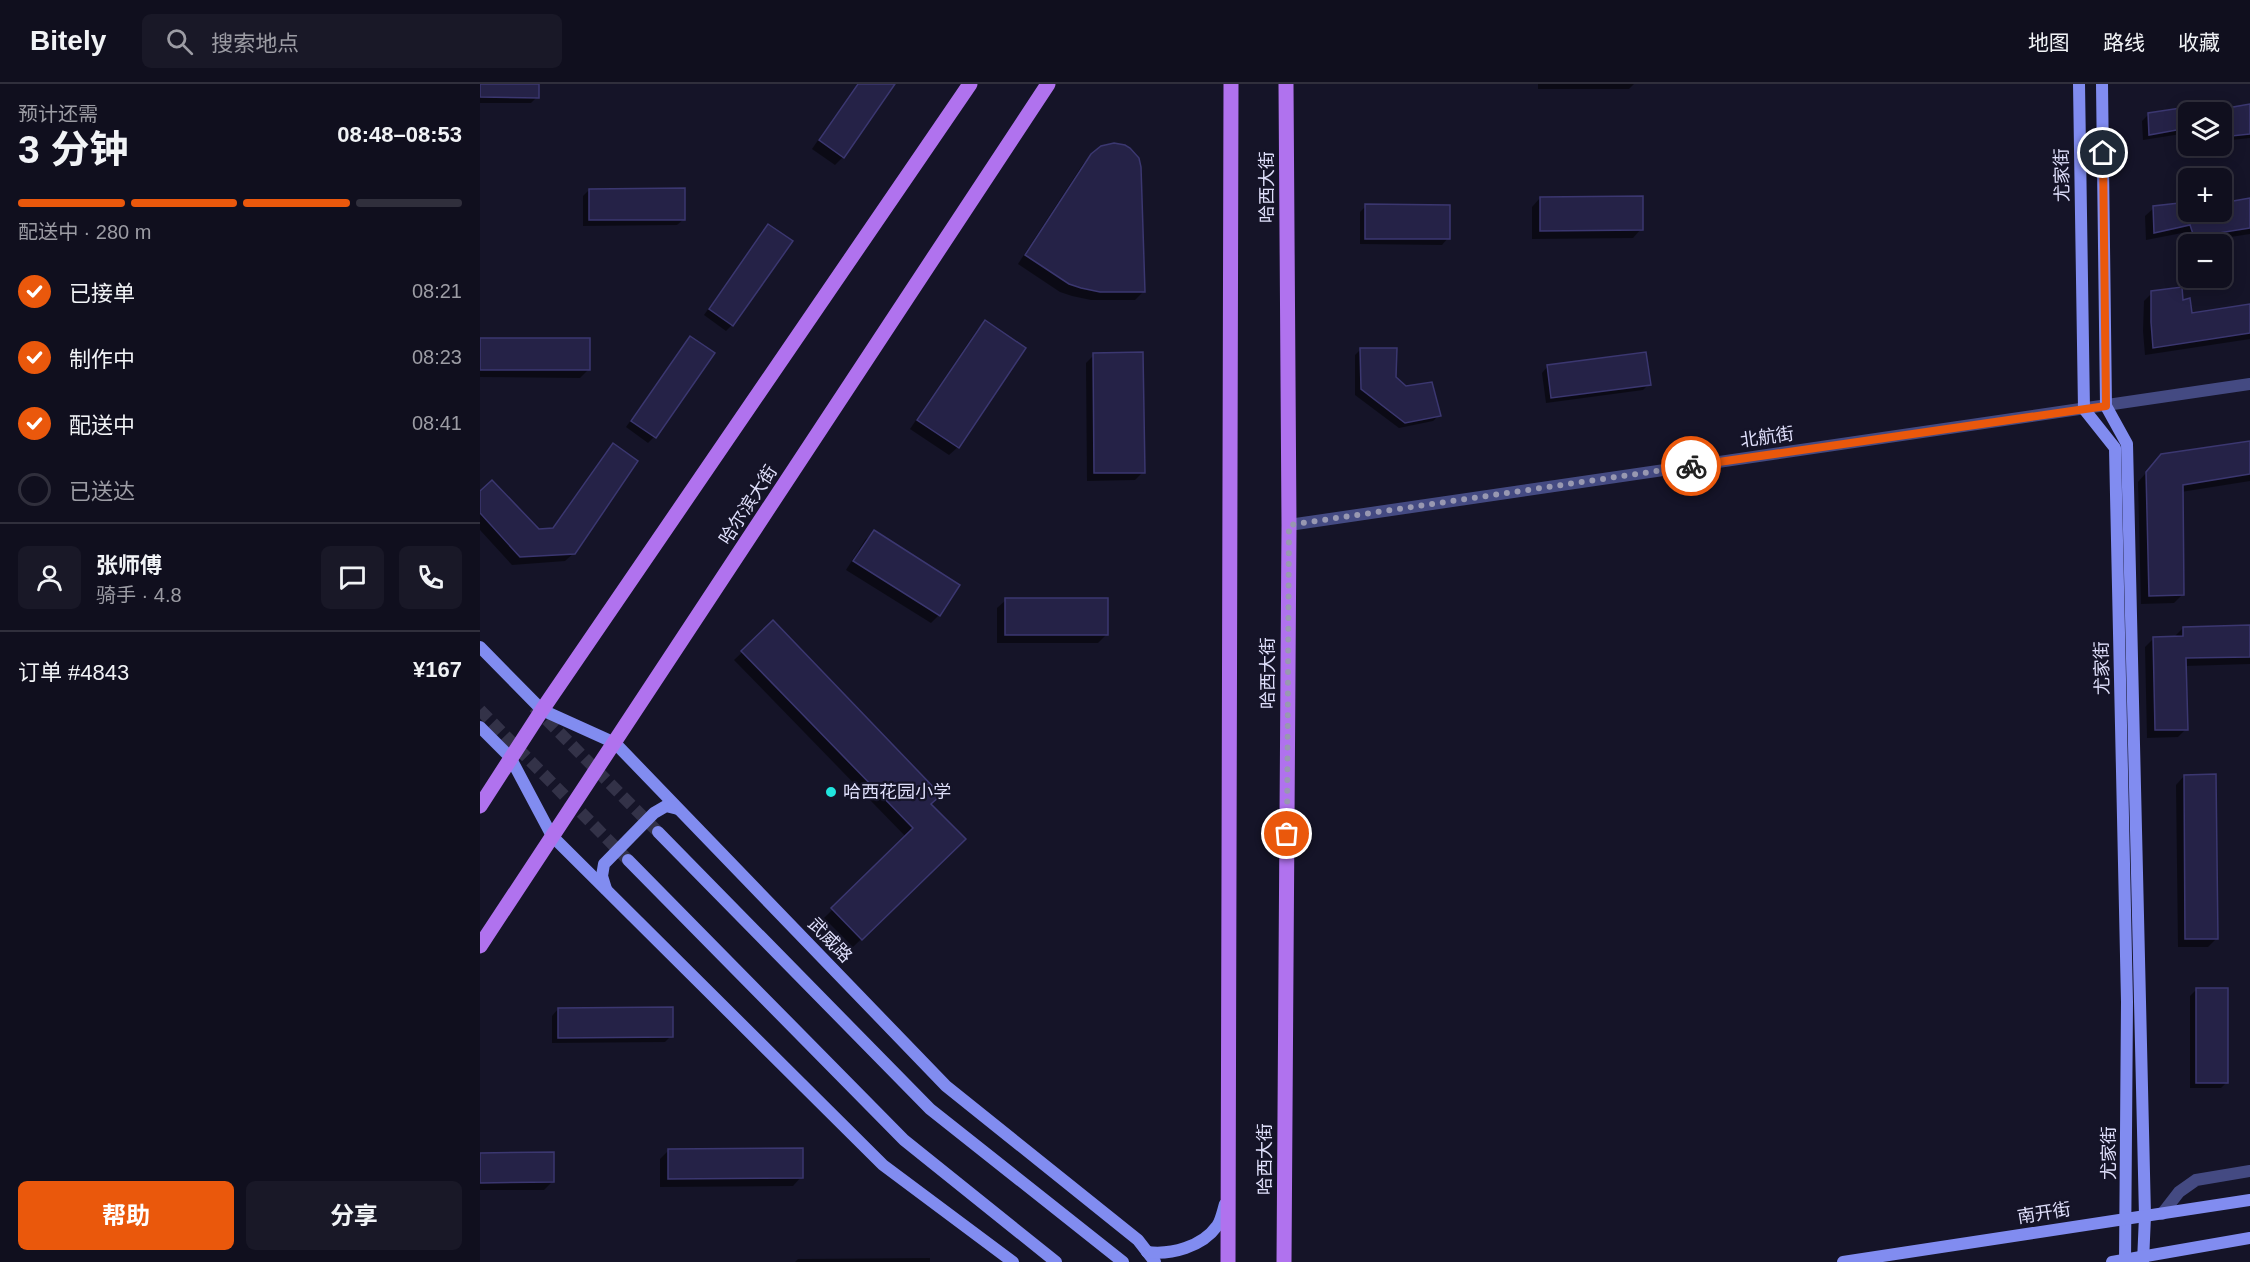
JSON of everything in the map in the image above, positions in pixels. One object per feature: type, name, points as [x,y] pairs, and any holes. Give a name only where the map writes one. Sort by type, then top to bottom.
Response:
[{"type":"main road","points":[[480,806],[510,757],[970,84]]},
{"type":"main road","name":"哈尔滨大街","points":[[480,946],[1048,84]]},
{"type":"main road","name":"哈西大街","points":[[1228,1262],[1231,84]]},
{"type":"main road","name":"哈西大街","points":[[1284,1262],[1289,525],[1286,84]]},
{"type":"main road","name":"尤家街","points":[[2079,84],[2084,409],[2115,448],[2127,1002],[2125,1261]]},
{"type":"main road","name":"尤家街","points":[[2102,84],[2106,406],[2127,444],[2145,1216],[2144,1259]]},
{"type":"main road","name":"武威路","points":[[480,647],[542,710],[615,743],[946,1086],[1138,1239],[1155,1262]]},
{"type":"main road","points":[[480,727],[510,757],[552,836],[883,1165],[1013,1262]]},
{"type":"main road","points":[[606,889],[602,876],[604,864],[654,813],[666,806],[679,810]]},
{"type":"main road","points":[[657,832],[930,1109],[1123,1262]]},
{"type":"main road","points":[[628,860],[904,1140],[1056,1262]]},
{"type":"main road","points":[[1147,1252],[1161,1254],[1200,1242],[1218,1226],[1228,1191]]},
{"type":"main road","name":"南开街","points":[[1843,1262],[2250,1200]]},
{"type":"main road","points":[[2112,1262],[2144,1259],[2250,1238]]},
{"type":"street","name":"北航街","points":[[1289,525],[2250,384]]},
{"type":"street","points":[[2162,1214],[2179,1192],[2196,1180],[2250,1171]]},
{"type":"building","points":[[480,84],[539,84],[539,98],[480,97]]},
{"type":"building","points":[[858,84],[895,84],[844,158],[819,140]]},
{"type":"building","points":[[2250,104],[2250,134],[2232,136],[2232,107]]},
{"type":"building","points":[[2178,108],[2178,130],[2149,135],[2148,113]]},
{"type":"building","points":[[1114,143],[1130,148],[1139,158],[1141,167],[1145,292],[1100,292],[1081,288],[1069,284],[1025,255],[1091,154],[1101,146]]},
{"type":"building","points":[[685,188],[685,220],[589,220],[589,189]]},
{"type":"building","points":[[1643,196],[1643,230],[1540,231],[1540,197]]},
{"type":"building","points":[[2250,198],[2250,228],[2213,234],[2193,234],[2190,225],[2154,233],[2153,206],[2178,203],[2178,222],[2232,222],[2232,201]]},
{"type":"building","points":[[1365,204],[1450,205],[1450,239],[1365,239]]},
{"type":"building","points":[[768,224],[793,241],[733,326],[709,309]]},
{"type":"building","points":[[2182,288],[2183,300],[2190,298],[2192,313],[2250,304],[2250,333],[2153,348],[2151,291]]},
{"type":"building","points":[[985,320],[1026,348],[959,448],[917,420]]},
{"type":"building","points":[[690,336],[715,353],[656,438],[631,421]]},
{"type":"building","points":[[480,338],[590,338],[590,370],[480,370]]},
{"type":"building","points":[[1360,348],[1397,348],[1396,377],[1406,386],[1432,382],[1441,416],[1405,423],[1361,389]]},
{"type":"building","points":[[1143,352],[1145,473],[1094,473],[1093,353]]},
{"type":"building","points":[[1646,352],[1651,385],[1551,398],[1547,365]]},
{"type":"building","points":[[2250,441],[2250,474],[2183,485],[2184,595],[2149,596],[2146,472],[2161,454]]},
{"type":"building","points":[[613,443],[638,461],[575,554],[520,557],[480,513],[480,491],[492,480],[539,529],[553,528]]},
{"type":"building","points":[[874,530],[960,585],[940,616],[853,561]]},
{"type":"building","points":[[1005,598],[1108,598],[1108,635],[1005,635]]},
{"type":"building","points":[[773,620],[941,795],[931,804],[966,839],[862,940],[831,908],[913,828],[741,651]]},
{"type":"building","points":[[2250,625],[2250,657],[2186,658],[2188,730],[2155,730],[2153,637],[2183,636],[2183,627]]},
{"type":"building","points":[[2216,774],[2218,939],[2185,939],[2184,775]]},
{"type":"building","points":[[2196,988],[2228,988],[2228,1083],[2196,1083]]},
{"type":"building","points":[[673,1007],[673,1037],[558,1038],[558,1008]]},
{"type":"building","points":[[803,1148],[803,1178],[668,1179],[668,1149]]},
{"type":"building","points":[[554,1152],[554,1182],[480,1183],[480,1153]]},
{"type":"tunnel","points":[[534,707],[658,832]]},
{"type":"tunnel","points":[[480,710],[628,860]]},
{"type":"way so far","points":[[1287,834],[1289,525],[1691,466]]},
{"type":"place","name":"哈西花园小学","points":[[831,792]]},
{"type":"route","points":[[1691,466],[2106,406],[2103,153]]}]
